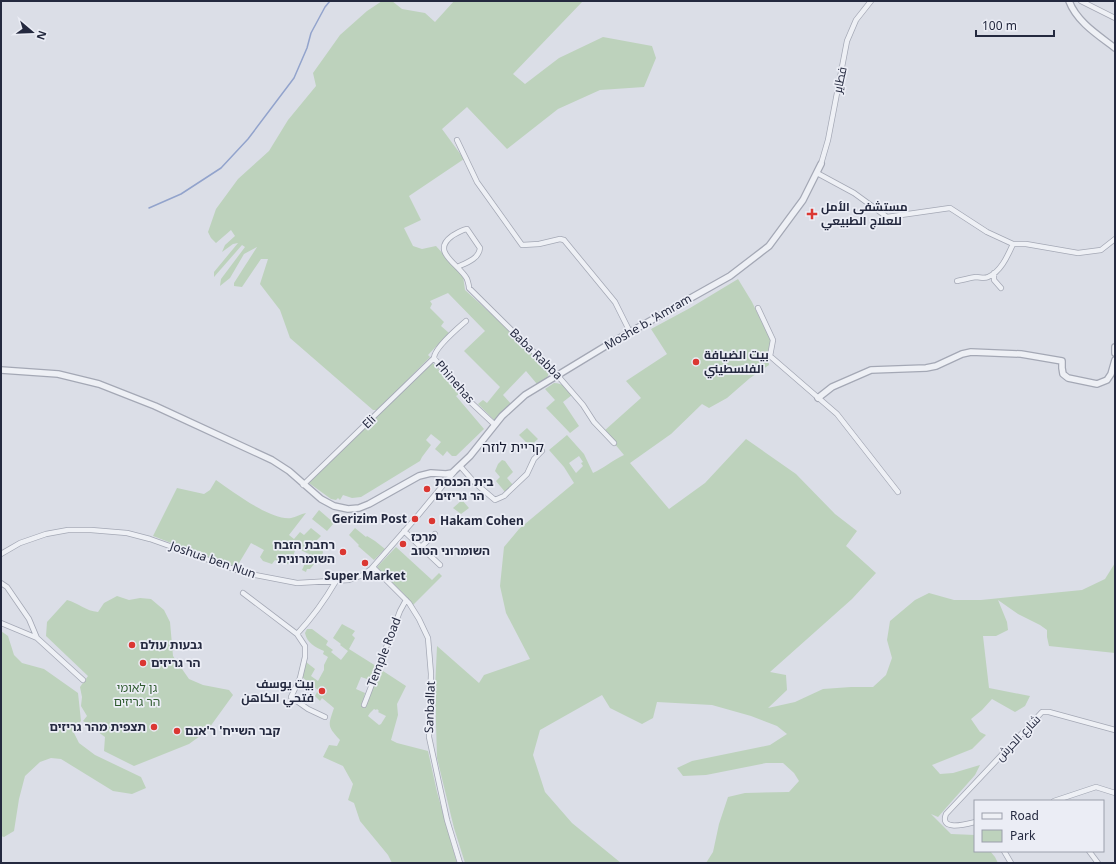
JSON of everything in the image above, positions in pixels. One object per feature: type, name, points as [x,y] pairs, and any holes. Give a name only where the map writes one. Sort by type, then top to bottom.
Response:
[{"type":"street","name":"فطاير","points":[[820,164],[828,140],[848,38],[858,18],[871,1]]},
{"type":"street","points":[[1069,1],[1073,12],[1084,24],[1115,48]]},
{"type":"street","points":[[1081,1],[1115,18]]},
{"type":"street","points":[[457,140],[477,182],[522,245],[564,240],[615,302],[630,332]]},
{"type":"street","name":"Moshe b. 'Amram","points":[[454,472],[495,424],[522,397],[630,332],[730,276],[767,248],[775,240],[803,200],[820,164]]},
{"type":"street","points":[[817,173],[854,193],[887,217],[950,208],[987,232],[1013,244],[1026,244],[1078,253],[1100,250],[1115,240]]},
{"type":"street","name":"Baba Rabba","points":[[457,267],[474,258],[480,251],[480,248],[467,229],[456,233],[449,238],[444,244],[444,251],[457,267],[467,278],[470,288],[558,376],[584,405],[594,422],[614,443]]},
{"type":"street","points":[[957,281],[977,277],[983,279],[989,277],[999,268],[1013,244]]},
{"type":"street","points":[[994,273],[994,280],[1001,288]]},
{"type":"street","points":[[758,308],[772,340],[770,356],[837,414],[898,492]]},
{"type":"street","name":"Phinehas","points":[[466,321],[439,347],[434,354],[434,358],[463,395],[495,424]]},
{"type":"street","points":[[1115,347],[1115,353]]},
{"type":"street","points":[[818,398],[832,387],[871,370],[926,368],[936,366],[962,354],[971,352],[1022,354],[1062,361],[1063,374],[1068,378],[1098,384],[1107,380],[1111,374],[1115,360]]},
{"type":"street","name":"Eli","points":[[303,484],[434,358]]},
{"type":"street","points":[[1,370],[58,374],[83,379],[155,406],[269,458],[289,471],[317,496],[329,504],[339,508],[351,509],[362,507],[419,476],[431,473],[446,474],[454,472]]},
{"type":"street","points":[[460,466],[475,483],[495,500],[504,496],[526,474],[534,459],[542,451]]},
{"type":"street","name":"Joshua ben Nun","points":[[1,554],[20,543],[46,534],[68,530],[103,530],[150,538],[244,573],[297,583],[349,580],[358,578],[373,567],[454,472]]},
{"type":"street","points":[[404,532],[440,565]]},
{"type":"street","points":[[421,547],[435,534]]},
{"type":"street","name":"Sanballat","points":[[373,567],[406,600],[419,619],[428,638],[431,674],[429,737],[447,820],[460,863]]},
{"type":"street","points":[[297,634],[309,621],[336,581]]},
{"type":"street","points":[[1,583],[7,587],[29,619],[37,638]]},
{"type":"street","points":[[243,593],[297,634],[305,646],[305,657],[300,678],[291,697],[308,709],[325,717]]},
{"type":"street","name":"Temple Road","points":[[364,705],[400,611],[406,600]]},
{"type":"street","points":[[1,623],[37,638],[83,680]]},
{"type":"street","name":"شارع الحرش","points":[[974,822],[956,827],[948,824],[945,820],[946,814],[1042,712],[1049,712],[1115,730]]},
{"type":"street","points":[[1057,800],[1096,787],[1115,793]]},
{"type":"street","points":[[1005,852],[1011,863]]},
{"type":"street","points":[[1090,852],[1098,863]]},
{"type":"green space","points":[[382,1],[392,1],[402,9],[425,13],[435,22],[454,1],[583,1],[513,74],[525,84],[559,58],[603,37],[652,46],[656,58],[644,87],[600,90],[558,109],[507,149],[467,107],[442,129],[464,159],[409,196],[421,220],[404,228],[413,246],[422,249],[436,246],[463,276],[465,290],[522,342],[548,369],[549,373],[547,378],[537,384],[526,371],[503,395],[512,405],[495,421],[478,404],[483,400],[487,403],[500,387],[464,351],[485,331],[448,293],[430,301],[432,304],[430,308],[444,322],[441,326],[449,333],[428,355],[430,357],[378,410],[373,410],[290,338],[280,310],[260,284],[268,259],[261,259],[242,287],[234,286],[234,283],[257,247],[244,254],[230,278],[220,286],[221,279],[245,247],[242,245],[214,277],[214,272],[238,243],[233,244],[222,252],[225,245],[235,236],[231,230],[216,243],[211,238],[208,232],[216,209],[238,179],[269,151],[288,120],[316,86],[313,73],[340,35],[367,11]]},
{"type":"green space","points":[[738,279],[752,302],[771,341],[768,357],[769,365],[750,378],[727,398],[709,408],[702,404],[671,434],[630,463],[669,509],[705,483],[746,439],[796,474],[835,514],[857,531],[846,546],[876,573],[852,599],[770,672],[786,675],[787,690],[768,708],[795,702],[823,689],[873,687],[886,675],[892,658],[887,640],[890,621],[915,600],[929,593],[954,600],[981,600],[1082,590],[1105,579],[1115,563],[1115,653],[1049,646],[1047,630],[1018,614],[998,600],[1007,622],[1008,630],[996,636],[983,636],[989,688],[1030,696],[1025,706],[1015,712],[992,699],[971,719],[980,732],[986,735],[972,749],[932,765],[940,774],[953,773],[980,765],[975,775],[938,817],[931,814],[951,834],[974,835],[974,852],[991,852],[998,863],[706,863],[713,852],[719,824],[728,797],[745,793],[789,792],[799,781],[794,773],[783,763],[766,763],[706,775],[683,776],[677,768],[692,761],[770,745],[787,734],[777,726],[751,716],[712,705],[657,702],[653,718],[642,724],[610,708],[602,695],[540,730],[533,755],[545,792],[572,823],[621,863],[465,863],[454,828],[437,758],[435,689],[437,646],[479,683],[484,675],[530,659],[506,613],[500,586],[504,547],[519,529],[574,483],[564,467],[549,450],[567,435],[584,454],[593,473],[624,455],[604,431],[641,398],[626,381],[667,354],[651,329],[690,308]],"holes":[[[579,456],[583,462],[581,463],[583,466],[576,473],[569,463]]]},
{"type":"green space","points":[[432,362],[458,391],[459,394],[456,396],[484,429],[456,456],[452,456],[447,451],[443,456],[435,449],[441,442],[431,434],[426,440],[431,445],[420,461],[361,497],[352,498],[343,495],[340,500],[338,498],[336,500],[331,499],[309,483]]},
{"type":"green space","points":[[554,383],[564,386],[572,395],[563,402],[579,426],[570,433],[546,408],[555,400],[545,389]]},
{"type":"green space","points":[[527,428],[538,439],[530,446],[519,435]]},
{"type":"green space","points":[[502,460],[505,461],[513,472],[507,478],[513,485],[505,492],[496,481],[500,477],[495,471],[498,464]]},
{"type":"green space","points":[[216,480],[241,498],[273,515],[283,518],[291,518],[306,513],[289,535],[294,539],[300,532],[304,535],[311,528],[321,536],[316,541],[322,546],[323,553],[310,569],[307,569],[306,572],[302,570],[309,554],[296,548],[292,559],[295,560],[294,563],[285,564],[275,560],[272,564],[263,561],[260,557],[264,550],[251,543],[236,568],[153,536],[177,488],[204,494],[210,490]]},
{"type":"green space","points":[[462,500],[469,508],[461,514],[453,508]]},
{"type":"green space","points":[[319,510],[334,523],[327,531],[312,519]]},
{"type":"green space","points":[[355,528],[385,549],[374,560],[358,546],[359,545],[349,535]]},
{"type":"green space","points":[[396,547],[432,580],[439,573],[442,576],[413,605],[377,567]]},
{"type":"green space","name":"גן לאומי הר גריזים","points":[[117,596],[129,600],[140,598],[151,599],[164,610],[170,622],[173,656],[189,679],[203,685],[229,690],[233,695],[207,731],[189,744],[134,766],[104,751],[105,737],[83,721],[87,716],[81,706],[82,697],[80,687],[88,676],[46,636],[47,622],[67,600],[98,612],[104,603]]},
{"type":"green space","points":[[342,624],[355,631],[352,635],[355,638],[349,649],[376,666],[370,680],[361,677],[356,689],[365,693],[362,705],[366,706],[380,669],[406,686],[397,704],[398,715],[391,740],[428,751],[437,792],[457,863],[392,863],[388,855],[360,821],[354,803],[348,800],[353,784],[343,766],[323,757],[329,745],[337,746],[340,740],[330,726],[334,708],[322,698],[320,701],[315,696],[318,690],[302,677],[306,662],[315,669],[311,676],[318,681],[324,670],[324,665],[328,657],[323,654],[324,651],[310,642],[305,633],[307,629],[312,629],[328,641],[326,645],[333,650],[331,652],[341,660],[348,651],[333,638]],"holes":[[[374,709],[377,709],[379,711],[378,712],[386,716],[379,725],[368,716]]]},
{"type":"green space","points":[[1,631],[8,636],[14,655],[22,663],[44,669],[78,693],[81,721],[73,731],[79,743],[95,755],[141,777],[146,788],[132,794],[113,791],[61,759],[51,758],[40,762],[25,776],[19,799],[14,831],[4,837],[1,836]]},
{"type":"waterway","points":[[149,208],[181,194],[221,168],[248,139],[294,78],[307,48],[311,33],[325,7],[330,1]]},
{"type":"place","name":"مستشفى الأمل للعلاج الطبيعي","points":[[812,214]]},
{"type":"place","name":"بيت الضيافة الفلسطيني","points":[[696,362]]},
{"type":"place","name":"בית הכנסת הר גריזים","points":[[427,489]]},
{"type":"place","name":"Gerizim Post","points":[[415,519]]},
{"type":"place","name":"Hakam Cohen","points":[[432,521]]},
{"type":"place","name":"מרכז השומרוני הטוב","points":[[403,544]]},
{"type":"place","name":"רחבת הזבח השומרונית","points":[[343,552]]},
{"type":"place","name":"Super Market","points":[[365,563]]},
{"type":"place","name":"גבעות עולם","points":[[132,645]]},
{"type":"place","name":"הר גריזים","points":[[143,663]]},
{"type":"place","name":"بيت يوسف فتحي الكاهن","points":[[322,691]]},
{"type":"place","name":"תצפית מהר גריזים","points":[[154,727]]},
{"type":"place","name":"קבר השייח' ר'אנם","points":[[177,731]]},
{"type":"district","name":"קריית לוזה","points":[[513,447]]}]
